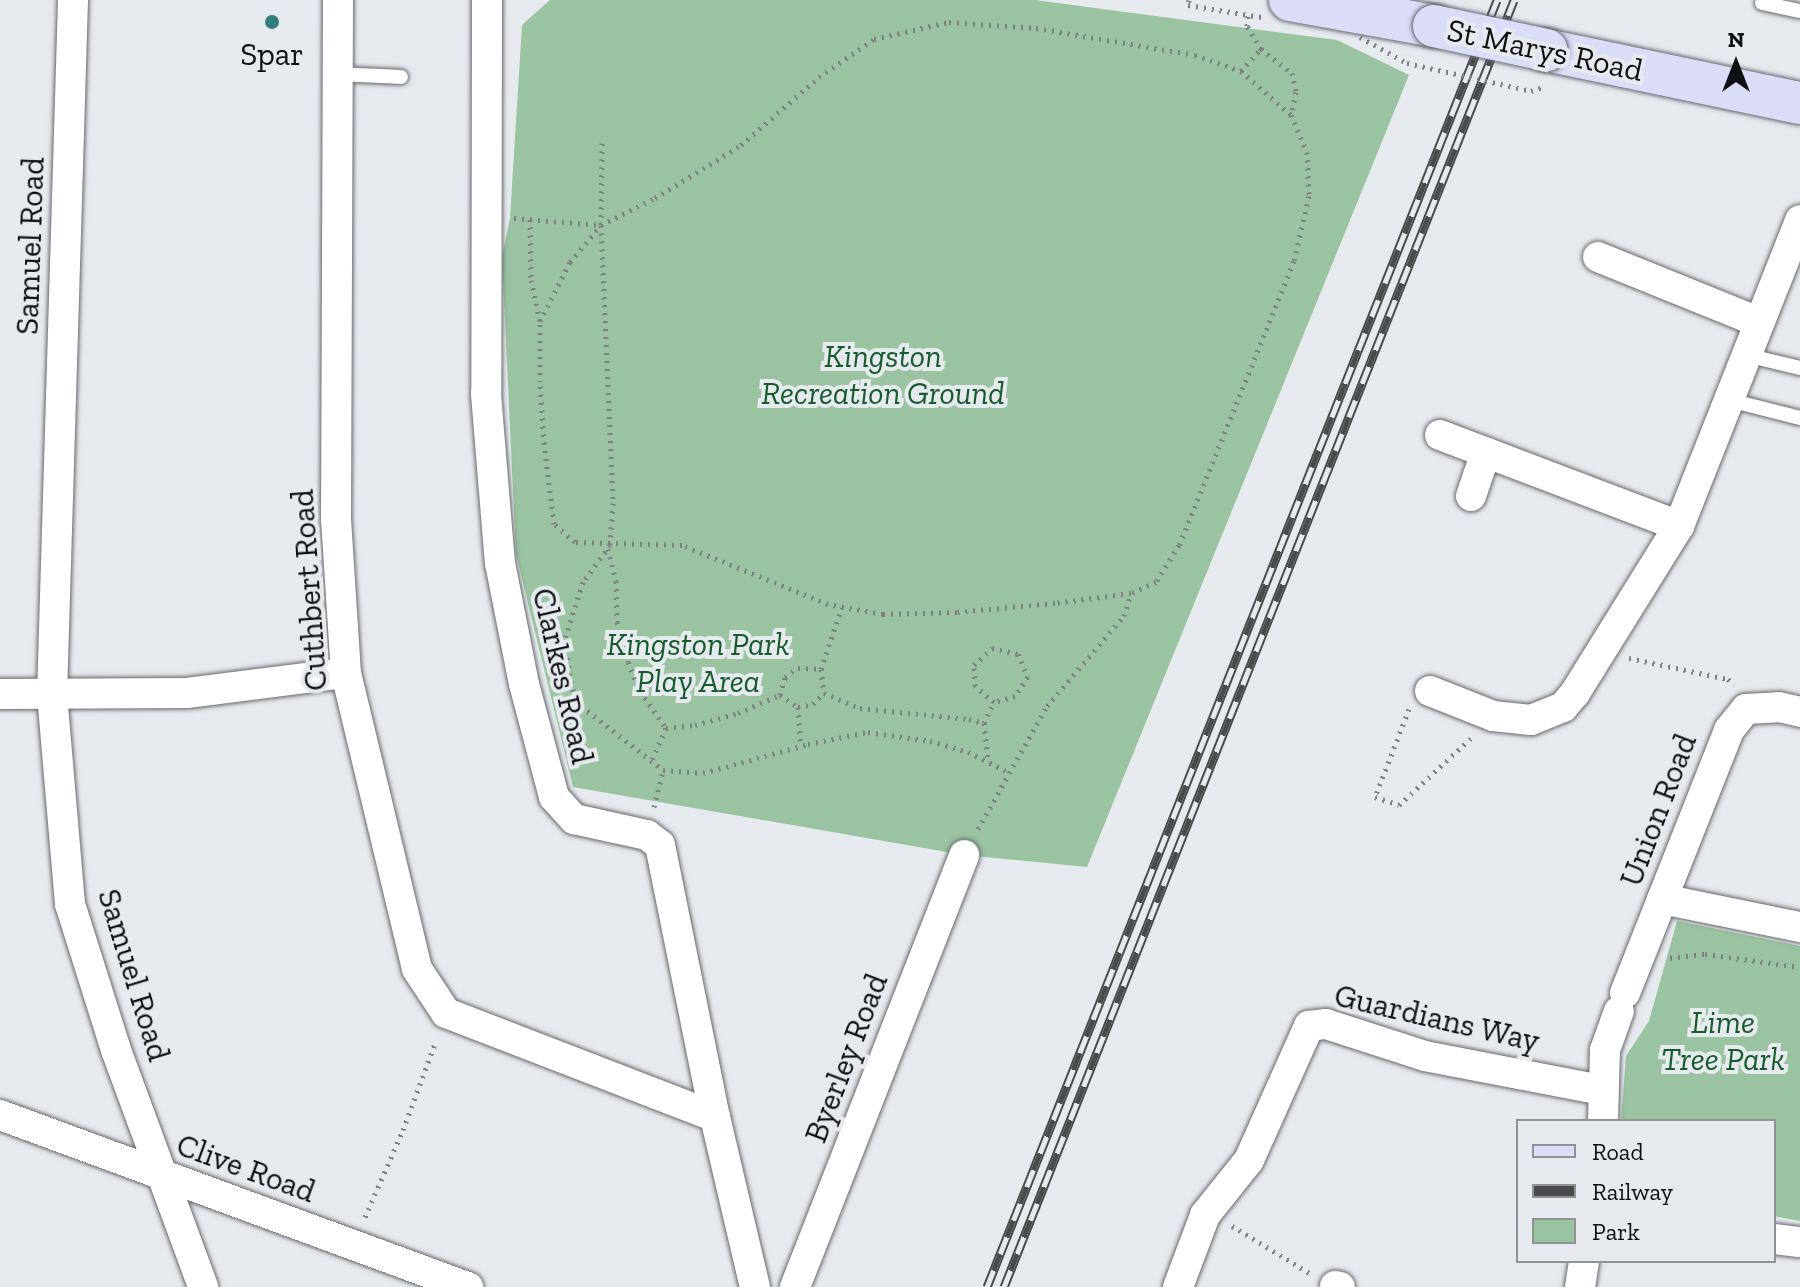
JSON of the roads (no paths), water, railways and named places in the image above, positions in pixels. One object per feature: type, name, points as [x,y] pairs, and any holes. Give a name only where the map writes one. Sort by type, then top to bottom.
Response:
[{"type":"street","name":"Samuel Road","points":[[73,0],[52,694],[70,904],[116,1050],[203,1287]]},
{"type":"street","name":"Cuthbert Road","points":[[338,0],[336,519],[346,673],[417,969],[446,1013],[715,1117]]},
{"type":"street","name":"Clarkes Road","points":[[487,0],[486,394],[500,563],[524,684],[554,797],[574,819],[647,835],[660,845],[715,1117],[755,1287]]},
{"type":"street","name":"St Marys Road","points":[[1290,0],[1434,26],[1800,103]]},
{"type":"street","points":[[1430,691],[1493,716],[1531,720],[1563,707],[1602,651],[1679,526],[1800,220]]},
{"type":"street","points":[[1598,257],[1759,322]]},
{"type":"street","points":[[1440,435],[1679,526]]},
{"type":"street","points":[[1471,496],[1486,452]]},
{"type":"street","points":[[0,694],[187,693],[346,673]]},
{"type":"street","name":"Union Road","points":[[1603,1119],[1605,1050],[1729,730],[1746,709],[1800,712]]},
{"type":"street","name":"Byerley Road","points":[[795,1287],[964,855]]},
{"type":"street","points":[[1662,899],[1800,927]]},
{"type":"street","name":"Guardians Way","points":[[1178,1287],[1205,1215],[1249,1160],[1309,1026],[1326,1024],[1425,1056],[1602,1090]]},
{"type":"street","name":"Clive Road","points":[[0,1115],[468,1287]]},
{"type":"street","points":[[1776,1239],[1800,1242]]},
{"type":"street","points":[[1580,1287],[1584,1263]]},
{"type":"lane","points":[[1762,3],[1800,11]]},
{"type":"lane","points":[[338,74],[401,77]]},
{"type":"lane","points":[[1746,355],[1800,368]]},
{"type":"lane","points":[[1729,400],[1800,418]]},
{"type":"railway","points":[[987,1287],[1497,0]]},
{"type":"railway","points":[[1004,1287],[1514,0]]},
{"type":"place","name":"Spar","points":[[272,22]]},
{"type":"park label","name":"Kingston Recreation Ground","points":[[883,376]]},
{"type":"park label","name":"Kingston Park Play Area","points":[[698,664]]},
{"type":"park label","name":"Lime Tree Park","points":[[1723,1042]]}]
